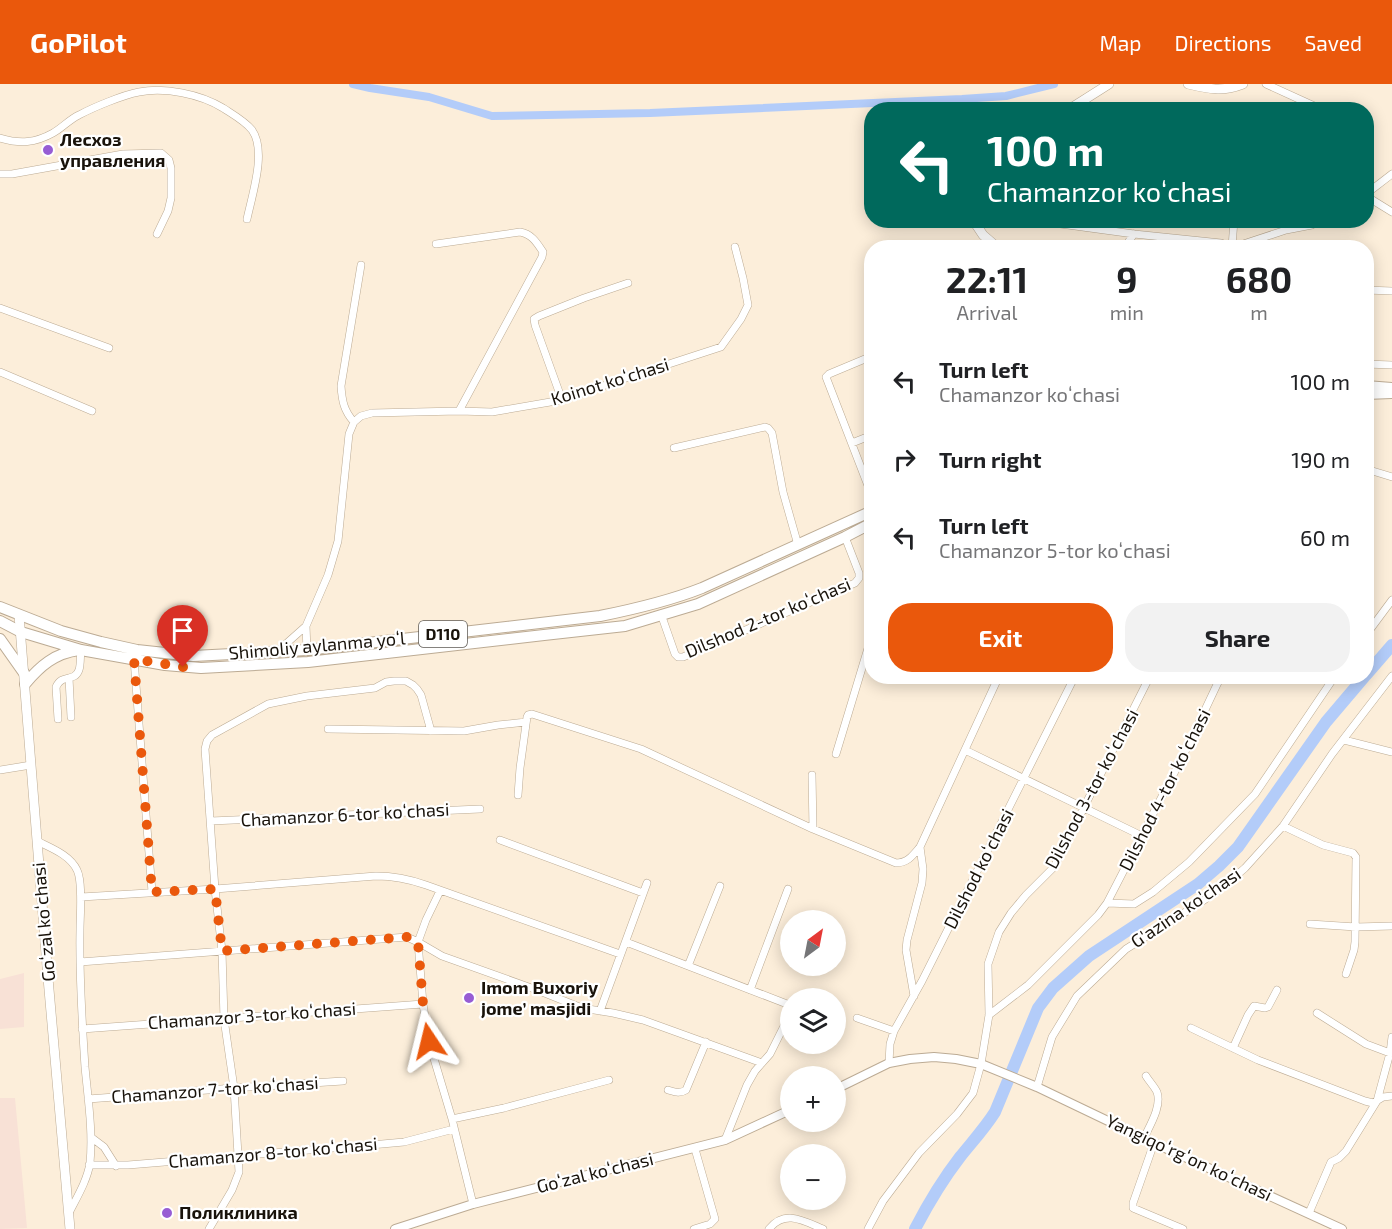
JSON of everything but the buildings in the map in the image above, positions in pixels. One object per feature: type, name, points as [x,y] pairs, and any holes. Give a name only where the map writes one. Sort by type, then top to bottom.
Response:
[{"type":"main road","points":[[1081,102],[1109,84]]},
{"type":"main road","points":[[1188,84],[1215,90],[1233,88],[1243,84]]},
{"type":"main road","points":[[978,228],[989,240]]},
{"type":"main road","points":[[1374,387],[1392,388]]},
{"type":"main road","points":[[1374,394],[1392,393]]},
{"type":"main road","name":"Shimoliy aylanma yoʻl","points":[[0,607],[61,631],[137,650],[193,656],[307,650],[600,616],[631,610],[682,596],[724,579],[864,515]]},
{"type":"main road","name":"Shimoliy aylanma yoʻl","points":[[0,621],[21,632],[81,650],[165,665],[201,668],[308,662],[625,626],[698,604],[864,527]]},
{"type":"main road","name":"Goʻzal koʻchasi","points":[[19,615],[70,1229]]},
{"type":"main road","points":[[541,623],[544,635]]},
{"type":"main road","points":[[0,639],[25,679],[51,659],[69,651],[81,650]]},
{"type":"street","points":[[1266,84],[1305,102]]},
{"type":"street","points":[[0,138],[17,142],[34,141],[53,133],[78,115],[129,94],[154,91],[200,97],[238,118],[252,130],[259,146],[258,164],[247,219]]},
{"type":"street","points":[[0,174],[12,174],[123,154],[160,153],[169,160],[171,168],[171,198],[168,211],[157,234]]},
{"type":"street","points":[[1374,189],[1392,174]]},
{"type":"street","points":[[1374,200],[1392,212]]},
{"type":"street","points":[[1090,228],[1192,240]]},
{"type":"street","points":[[1254,240],[1296,228]]},
{"type":"street","points":[[436,244],[520,232],[528,234],[543,252],[459,411]]},
{"type":"street","points":[[1130,240],[1134,234]]},
{"type":"street","name":"Koinot koʻchasi","points":[[354,422],[361,416],[372,413],[492,412],[562,400],[721,347],[748,305],[735,247]]},
{"type":"street","points":[[308,662],[306,626],[328,575],[338,541],[349,434],[354,422],[347,414],[342,402],[341,386],[361,265]]},
{"type":"street","points":[[562,400],[534,319],[628,283]]},
{"type":"street","points":[[1374,290],[1392,291]]},
{"type":"street","points":[[0,308],[109,348]]},
{"type":"street","points":[[864,359],[826,377],[864,474]]},
{"type":"street","points":[[1374,364],[1392,365]]},
{"type":"street","points":[[0,372],[92,411]]},
{"type":"street","points":[[674,448],[768,428],[772,433],[783,492],[798,545]]},
{"type":"street","points":[[852,443],[864,438]]},
{"type":"street","points":[[1374,471],[1392,477]]},
{"type":"street","name":"Dilshod 2-tor koʻchasi","points":[[661,614],[678,657],[729,638],[855,583],[859,578],[859,573],[845,537]]},
{"type":"street","points":[[1374,624],[1392,600]]},
{"type":"street","points":[[276,652],[306,626]]},
{"type":"street","points":[[58,719],[57,683],[61,679],[72,678],[78,673],[81,650]]},
{"type":"street","points":[[134,659],[152,892]]},
{"type":"street","points":[[836,754],[864,661]]},
{"type":"street","name":"G'azina ko'chasi","points":[[1038,1087],[1052,1037],[1077,996],[1126,949],[1200,903],[1245,868],[1283,826],[1332,754],[1392,676]]},
{"type":"street","points":[[69,678],[71,717]]},
{"type":"street","points":[[209,1229],[237,1181],[239,1172],[234,1088],[224,1019],[222,951],[205,749],[207,741],[212,735],[268,704],[307,696],[375,688],[386,682],[394,681],[406,681],[413,685],[421,695],[431,731]]},
{"type":"street","points":[[518,795],[526,722],[528,714],[532,714],[640,749],[813,829],[897,863],[903,863],[920,847],[995,684]]},
{"type":"street","name":"Dilshod koʻchasi","points":[[890,1063],[890,1044],[894,1031],[914,996],[1071,684]]},
{"type":"street","name":"Dilshod 3-tor koʻchasi","points":[[868,1229],[883,1201],[919,1153],[957,1114],[973,1093],[981,1064],[989,1015],[988,964],[999,932],[1021,901],[1054,867],[1146,684]]},
{"type":"street","name":"Dilshod 4-tor koʻchasi","points":[[989,1015],[1028,985],[1098,915],[1107,903],[1217,684]]},
{"type":"street","name":"Dilshod 4-tor koʻchasi","points":[[1107,903],[1134,904],[1153,892],[1189,862],[1255,794],[1330,684]]},
{"type":"street","points":[[328,729],[464,731],[526,722]]},
{"type":"street","points":[[1344,740],[1392,752]]},
{"type":"street","points":[[965,750],[1142,836]]},
{"type":"street","points":[[0,770],[30,765]]},
{"type":"street","points":[[812,775],[813,829]]},
{"type":"street","name":"Chamanzor 6-tor koʻchasi","points":[[211,821],[480,809]]},
{"type":"street","points":[[1283,826],[1323,845],[1353,853],[1356,857],[1356,927],[1354,950],[1346,974]]},
{"type":"street","points":[[500,840],[644,893]]},
{"type":"street","points":[[37,841],[63,854],[78,871],[81,897],[82,1029],[92,1138],[86,1179],[69,1214]]},
{"type":"street","points":[[914,996],[906,950],[922,883],[923,868],[920,847]]},
{"type":"street","points":[[81,897],[392,876],[460,897],[620,954]]},
{"type":"street","points":[[600,1011],[647,883]]},
{"type":"street","points":[[688,966],[720,886]]},
{"type":"street","points":[[750,990],[788,889]]},
{"type":"street","points":[[440,891],[418,942],[423,1004],[429,1041],[452,1119],[473,1204]]},
{"type":"street","points":[[1311,924],[1356,927],[1392,926]]},
{"type":"street","points":[[80,962],[407,937],[442,956],[582,1008],[643,1020],[762,1063]]},
{"type":"street","points":[[626,942],[787,1004],[790,1009],[790,1014],[770,1054],[747,1085],[725,1140]]},
{"type":"street","points":[[1233,1048],[1254,1006],[1268,1007],[1277,990]]},
{"type":"street","name":"Chamanzor 3-tor koʻchasi","points":[[82,1029],[423,1004]]},
{"type":"street","points":[[1317,1013],[1366,1044],[1390,1053]]},
{"type":"street","points":[[857,1018],[894,1031]]},
{"type":"street","points":[[1191,1028],[1258,1060],[1370,1103],[1392,1096]]},
{"type":"street","points":[[1309,1213],[1331,1162],[1346,1151],[1377,1101],[1392,1037]]},
{"type":"street","points":[[668,1090],[683,1093],[686,1090],[706,1042]]},
{"type":"street","points":[[846,1084],[890,1063],[910,1059],[934,1057],[981,1064]]},
{"type":"street","name":"Yangiqoʻrgʻon koʻchasi","points":[[981,1064],[1038,1087],[1342,1229]]},
{"type":"street","points":[[1144,1138],[1156,1111],[1158,1098],[1156,1090],[1146,1076]]},
{"type":"street","points":[[452,1119],[504,1108],[609,1080]]},
{"type":"street","name":"Chamanzor 7-tor koʻchasi","points":[[88,1099],[343,1081]]},
{"type":"street","name":"Goʻzal koʻchasi","points":[[396,1229],[473,1204],[695,1149],[725,1140],[780,1115]]},
{"type":"street","name":"Chamanzor 8-tor koʻchasi","points":[[89,1165],[116,1166],[404,1142],[454,1129]]},
{"type":"street","points":[[92,1138],[104,1147],[116,1166]]},
{"type":"street","points":[[1154,1143],[1133,1208],[1183,1229]]},
{"type":"street","points":[[694,1229],[710,1224],[715,1219],[695,1149]]},
{"type":"street","points":[[770,1229],[778,1220],[791,1218],[823,1229]]},
{"type":"shaded area","points":[[24,973],[24,1027],[0,1029],[0,979]]},
{"type":"shaded area","points":[[0,1098],[15,1098],[27,1228],[0,1229]]},
{"type":"waterway","points":[[353,84],[429,97],[492,116],[650,113],[864,103]]},
{"type":"waterway","points":[[895,102],[1006,96],[1054,84]]},
{"type":"waterway","points":[[1374,666],[1392,645]]},
{"type":"waterway","points":[[915,1229],[948,1174],[995,1112],[1038,1008],[1053,988],[1089,956],[1198,884],[1219,866],[1238,847],[1326,722],[1358,684]]},
{"type":"place","name":"Лесхоз управления","points":[[48,150]]},
{"type":"place","name":"Imom Buxoriy jome’ masjidi","points":[[469,998]]},
{"type":"place","name":"Поликлиника","points":[[167,1213]]},
{"type":"route","points":[[183,667],[134,659],[152,892],[215,889],[222,951],[407,937],[418,942],[423,1004],[429,1041]]}]
